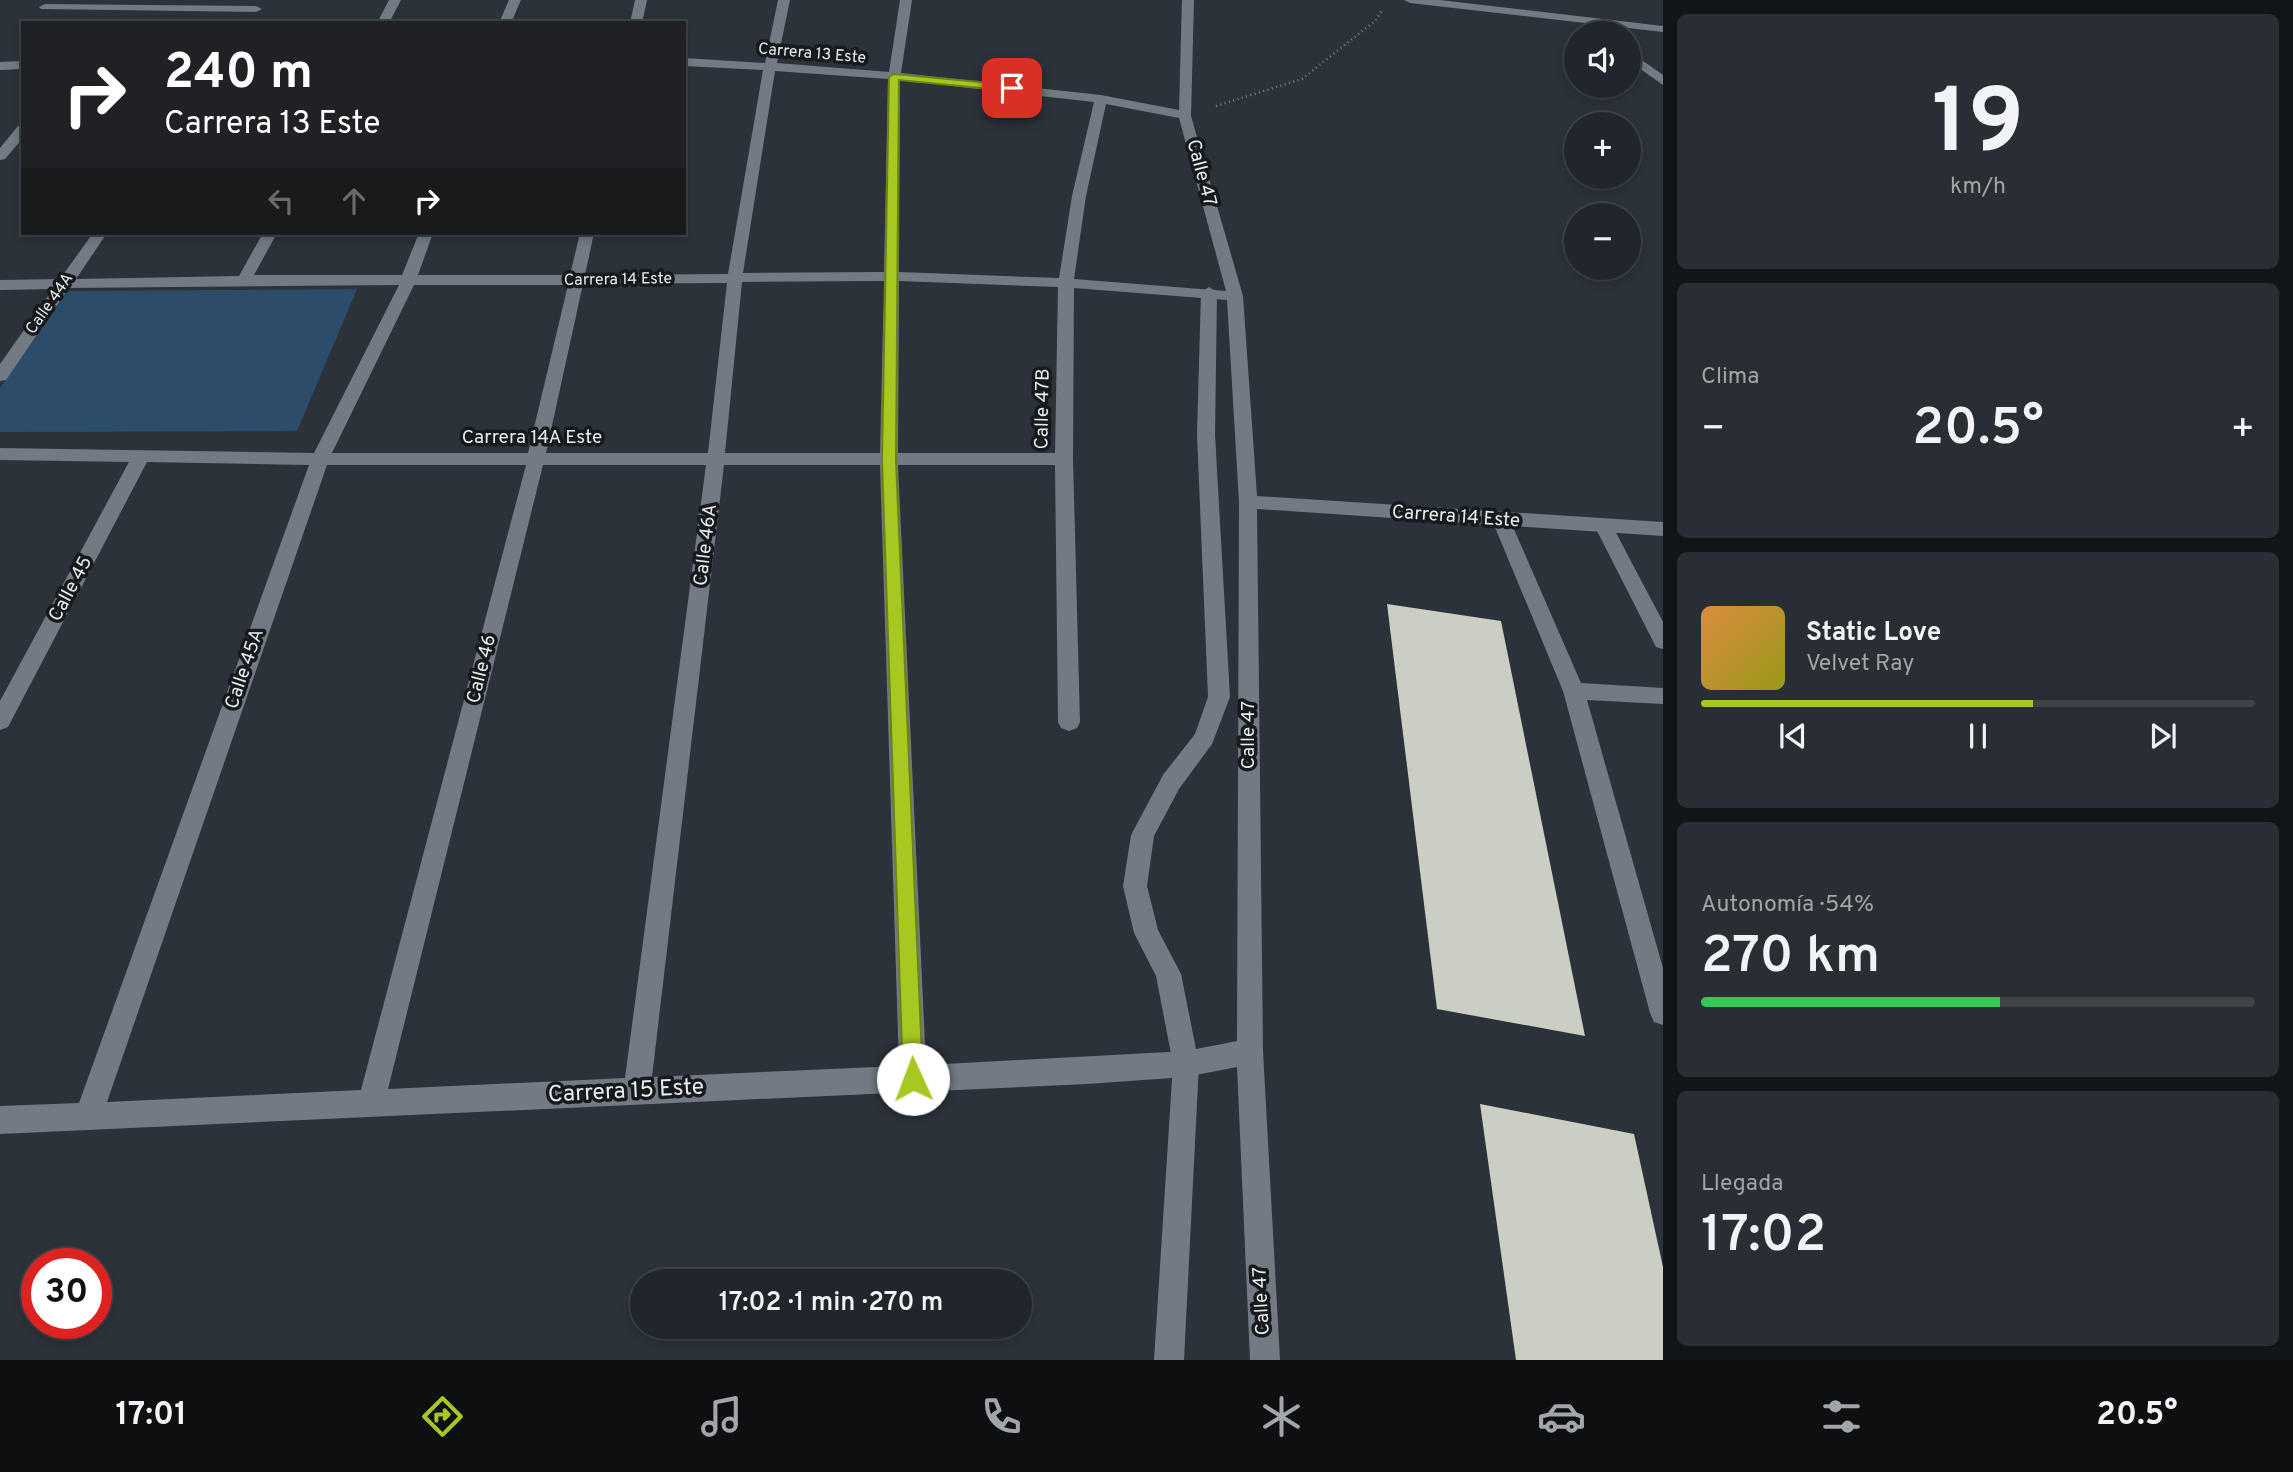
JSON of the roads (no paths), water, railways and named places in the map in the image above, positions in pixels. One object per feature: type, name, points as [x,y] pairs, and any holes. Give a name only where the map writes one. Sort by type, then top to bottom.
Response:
[{"type":"street","points":[[384,21],[395,0]]},
{"type":"street","points":[[506,21],[515,0]]},
{"type":"street","points":[[636,21],[641,0]]},
{"type":"street","name":"Calle 46A","points":[[638,1091],[716,460],[735,278],[770,66],[784,0]]},
{"type":"street","points":[[905,0],[894,77],[889,461],[913,1079]]},
{"type":"street","name":"Calle 47","points":[[1188,0],[1185,116],[1235,296],[1248,502],[1250,1051],[1265,1360]]},
{"type":"street","points":[[1410,0],[1591,16],[1663,29]]},
{"type":"street","points":[[45,8],[260,4]]},
{"type":"street","points":[[248,21],[260,4]]},
{"type":"street","points":[[1591,16],[1595,21]]},
{"type":"street","name":"Carrera 13 Este","points":[[686,62],[770,66],[989,85],[1101,99],[1164,109],[1185,116]]},
{"type":"street","points":[[1641,64],[1663,81]]},
{"type":"street","points":[[0,66],[21,65]]},
{"type":"street","name":"Calle 47B","points":[[1069,722],[1064,460],[1066,283],[1079,195],[1101,99]]},
{"type":"street","points":[[0,156],[21,131]]},
{"type":"street","name":"Calle 44A","points":[[0,376],[99,235]]},
{"type":"street","points":[[244,280],[269,235]]},
{"type":"street","name":"Calle 45A","points":[[88,1116],[320,459],[408,281],[425,235]]},
{"type":"street","name":"Calle 46","points":[[371,1104],[536,459],[587,235]]},
{"type":"street","name":"Carrera 14 Este","points":[[0,285],[62,286],[244,280],[892,276],[1066,283],[1235,296]]},
{"type":"street","points":[[1169,1360],[1186,1064],[1168,974],[1146,933],[1135,886],[1143,835],[1171,782],[1204,738],[1219,697],[1206,435],[1209,292]]},
{"type":"street","name":"Carrera 14A Este","points":[[0,454],[320,459],[1064,460]]},
{"type":"street","name":"Calle 45","points":[[0,721],[141,457]]},
{"type":"street","name":"Carrera 14 Este","points":[[1248,502],[1663,529]]},
{"type":"street","points":[[1501,520],[1574,691],[1663,1013]]},
{"type":"street","points":[[1604,527],[1663,641]]},
{"type":"street","points":[[1574,691],[1663,696]]},
{"type":"street","name":"Carrera 15 Este","points":[[0,1120],[913,1079],[1186,1064],[1250,1051]]}]
